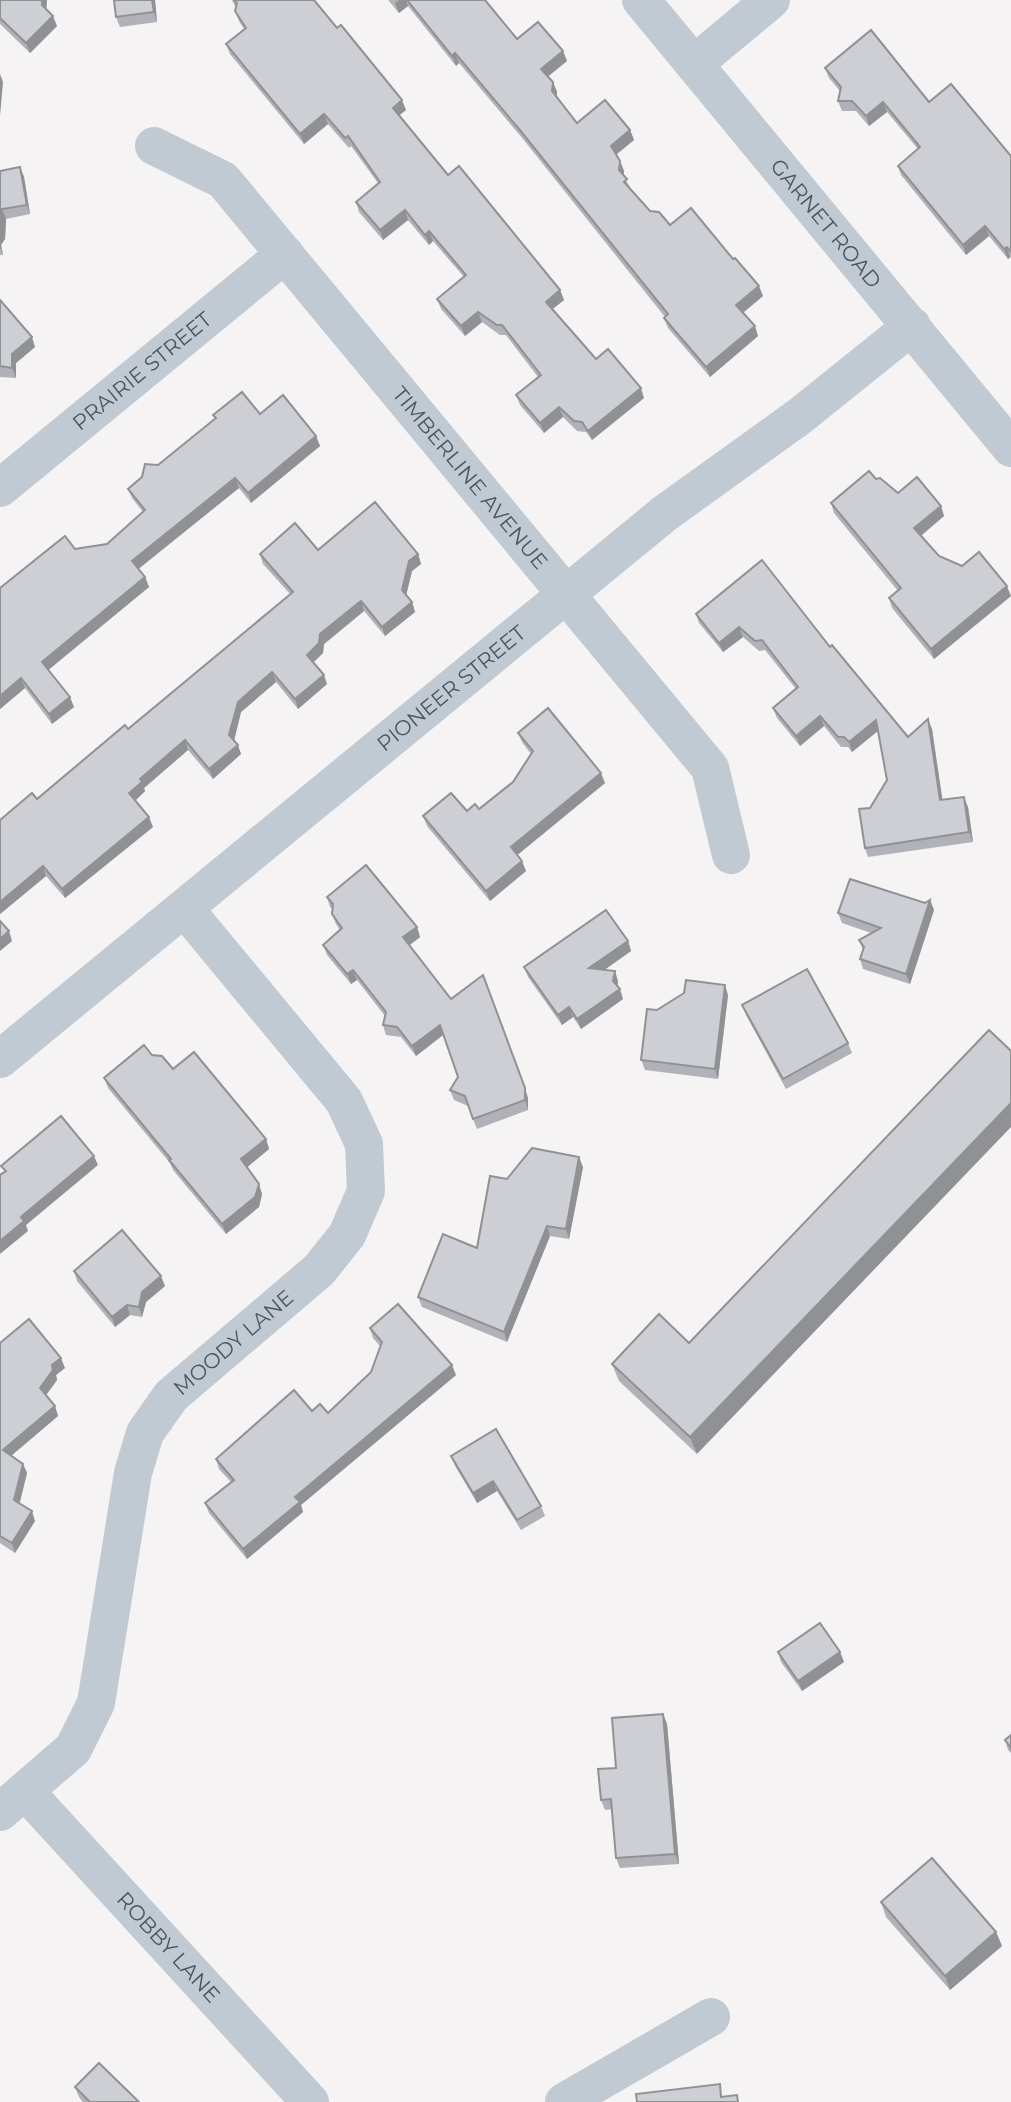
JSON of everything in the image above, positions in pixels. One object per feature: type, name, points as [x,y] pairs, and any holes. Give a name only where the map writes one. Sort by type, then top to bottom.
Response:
[{"type":"street","name":"GARNET ROAD","points":[[641,0],[1011,448]]},
{"type":"street","points":[[694,64],[771,0]]},
{"type":"street","name":"TIMBERLINE AVENUE","points":[[154,146],[223,180],[710,768],[731,855]]},
{"type":"street","name":"PRAIRIE STREET","points":[[0,488],[285,254]]},
{"type":"street","name":"PIONEER STREET","points":[[0,1059],[664,514],[800,416],[912,326]]},
{"type":"street","name":"MOODY LANE","points":[[13,1802],[73,1749],[96,1703],[133,1473],[145,1433],[171,1396],[319,1270],[347,1235],[366,1191],[364,1144],[344,1101],[185,909]]},
{"type":"street","name":"ROBBY LANE","points":[[13,1802],[310,2102]]},
{"type":"street","points":[[565,2102],[711,2017]]},
{"type":"building","points":[[0,0],[42,0],[42,5],[53,16],[26,43],[0,18]]},
{"type":"building","points":[[114,0],[152,0],[154,12],[116,17]]},
{"type":"building","points":[[234,0],[314,0],[337,28],[341,25],[402,100],[393,108],[448,175],[459,166],[560,290],[546,302],[596,359],[608,349],[641,388],[588,431],[582,422],[574,421],[559,407],[540,423],[516,395],[541,375],[502,325],[497,325],[478,312],[461,326],[437,299],[466,275],[429,231],[425,235],[405,210],[380,230],[356,202],[380,182],[348,136],[345,138],[324,114],[300,134],[226,44],[246,28],[235,11],[237,3]]},
{"type":"building","points":[[407,0],[485,0],[517,39],[538,22],[563,51],[541,69],[553,82],[552,91],[577,123],[605,100],[630,130],[611,146],[620,161],[619,170],[627,179],[624,182],[650,211],[659,212],[670,225],[691,208],[759,286],[736,305],[755,326],[706,367],[664,318],[668,314],[519,129],[455,53],[452,56]]},
{"type":"building","points":[[871,30],[929,102],[951,84],[1011,156],[1011,252],[1007,247],[1004,249],[985,226],[963,245],[898,166],[920,147],[883,102],[866,116],[852,101],[838,101],[841,87],[825,68]]},
{"type":"building","points":[[20,167],[27,205],[2,209],[0,232],[0,171]]},
{"type":"building","points":[[0,300],[32,337],[12,354],[12,368],[0,366]]},
{"type":"building","points":[[242,392],[260,414],[283,395],[316,436],[248,493],[235,478],[132,561],[145,577],[42,662],[70,697],[49,714],[21,678],[0,696],[0,588],[65,536],[75,549],[107,544],[145,510],[128,489],[142,477],[145,464],[158,465],[216,418],[213,415]]},
{"type":"building","points":[[869,471],[876,479],[880,478],[898,493],[917,477],[941,506],[914,528],[939,556],[962,566],[979,552],[1007,586],[931,649],[889,598],[901,588],[831,503]]},
{"type":"building","points":[[375,502],[418,554],[409,561],[402,590],[412,602],[382,627],[361,601],[320,634],[319,643],[307,655],[324,675],[295,699],[272,672],[238,702],[229,735],[238,745],[209,769],[185,740],[140,779],[142,782],[129,793],[149,817],[62,889],[43,866],[0,902],[0,820],[32,793],[37,799],[125,725],[128,729],[293,592],[260,554],[295,523],[318,550]]},
{"type":"building","points":[[762,560],[830,647],[832,645],[908,737],[928,719],[940,800],[964,797],[969,832],[865,848],[859,809],[870,808],[887,780],[876,720],[849,742],[844,737],[838,737],[820,716],[796,736],[773,708],[798,687],[762,640],[755,641],[739,627],[719,643],[696,614]]},
{"type":"building","points":[[548,708],[601,773],[511,847],[522,861],[486,891],[423,816],[451,793],[467,811],[475,804],[479,809],[513,782],[533,751],[518,733]]},
{"type":"building","points":[[366,865],[417,927],[403,937],[451,999],[483,975],[525,1088],[525,1100],[473,1119],[465,1096],[450,1090],[458,1077],[440,1025],[412,1046],[397,1027],[383,1025],[386,1012],[353,970],[347,974],[323,945],[342,928],[332,914],[333,904],[327,897]]},
{"type":"building","points":[[850,879],[925,903],[930,900],[906,974],[860,959],[864,947],[859,940],[881,928],[838,913]]},
{"type":"building","points":[[606,910],[628,941],[589,968],[615,971],[613,981],[620,989],[577,1019],[569,1007],[558,1015],[524,967]]},
{"type":"building","points":[[0,921],[9,931],[0,939]]},
{"type":"building","points":[[807,969],[848,1043],[783,1079],[742,1005]]},
{"type":"building","points":[[686,980],[725,985],[715,1069],[641,1060],[647,1009],[657,1010],[684,993]]},
{"type":"building","points":[[989,1030],[1011,1051],[1011,1103],[690,1437],[612,1364],[659,1314],[689,1343]]},
{"type":"building","points":[[144,1045],[152,1055],[162,1056],[173,1069],[194,1052],[266,1139],[241,1159],[259,1184],[255,1197],[222,1224],[104,1078]]},
{"type":"building","points":[[61,1116],[94,1156],[21,1217],[24,1221],[0,1241],[0,1175],[6,1171],[1,1166]]},
{"type":"building","points":[[532,1148],[579,1157],[566,1229],[547,1226],[504,1332],[418,1297],[443,1234],[477,1248],[490,1176],[507,1179]]},
{"type":"building","points":[[122,1230],[161,1276],[142,1292],[139,1307],[127,1305],[112,1317],[74,1271]]},
{"type":"building","points":[[398,1304],[452,1365],[295,1497],[300,1502],[243,1549],[205,1503],[234,1480],[216,1459],[294,1390],[312,1411],[320,1404],[328,1413],[371,1372],[382,1342],[370,1328]]},
{"type":"building","points":[[29,1319],[61,1358],[52,1365],[53,1370],[40,1388],[55,1406],[3,1450],[23,1464],[14,1500],[32,1511],[12,1543],[0,1536],[0,1343]]},
{"type":"building","points":[[496,1429],[541,1506],[517,1520],[493,1481],[473,1493],[451,1456]]},
{"type":"building","points":[[820,1623],[840,1652],[798,1681],[778,1652]]},
{"type":"building","points":[[663,1714],[675,1854],[616,1858],[611,1799],[601,1800],[598,1769],[616,1768],[612,1718]]},
{"type":"building","points":[[1011,1735],[1011,1748],[1005,1740]]},
{"type":"building","points":[[932,1858],[996,1932],[945,1976],[881,1902]]},
{"type":"building","points":[[99,2063],[139,2102],[90,2102],[75,2087]]},
{"type":"building","points":[[720,2084],[721,2097],[737,2095],[738,2102],[637,2102],[636,2094]]}]
